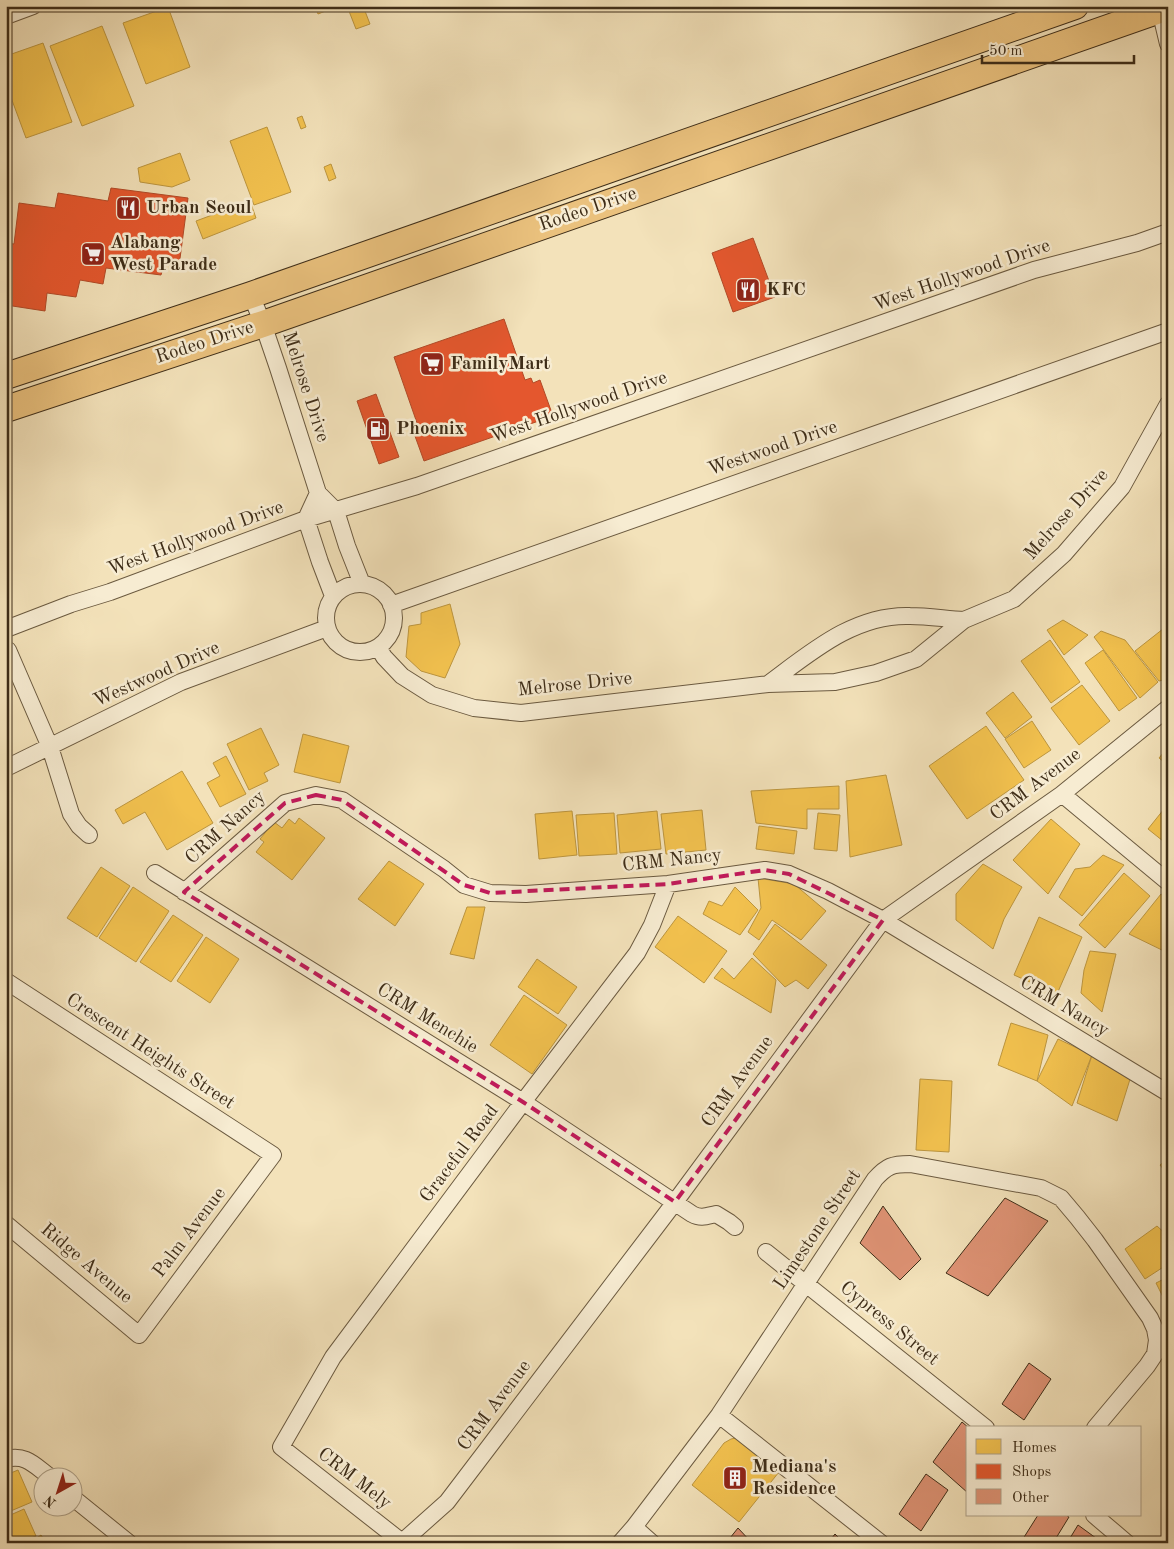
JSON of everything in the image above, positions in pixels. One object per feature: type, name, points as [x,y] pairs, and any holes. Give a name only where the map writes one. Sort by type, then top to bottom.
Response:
[{"type":"main road","name":"Rodeo Drive","points":[[6,376],[251,295],[1075,6]]},
{"type":"main road","name":"Rodeo Drive","points":[[6,409],[263,324],[1162,8]]},
{"type":"street","points":[[6,16],[33,6]]},
{"type":"street","points":[[1162,8],[1168,44]]},
{"type":"street","name":"West Hollywood Drive","points":[[6,629],[306,519],[417,486],[1034,270],[1137,243],[1168,232]]},
{"type":"street","name":"Melrose Drive","points":[[251,295],[263,324],[318,493],[336,511],[362,584]]},
{"type":"street","name":"Westwood Drive","points":[[391,604],[1168,332]]},
{"type":"street","name":"Melrose Drive","points":[[378,646],[384,657],[402,676],[432,695],[474,708],[521,713],[768,684],[835,682],[876,673],[916,658],[964,620],[1014,599],[1064,554],[1122,487],[1168,404]]},
{"type":"street","points":[[318,493],[306,519],[333,596]]},
{"type":"street","points":[[362,584],[374,587],[384,594],[391,604],[392,628],[387,639],[368,651],[348,650],[339,645],[327,628],[328,606],[333,596],[341,589],[351,585],[362,584]]},
{"type":"street","name":"Melrose Drive","points":[[768,684],[821,645],[847,630],[874,620],[909,616],[964,620]]},
{"type":"street","name":"Westwood Drive","points":[[6,768],[181,682],[327,628]]},
{"type":"street","points":[[8,650],[50,747],[70,814],[89,835]]},
{"type":"street","name":"CRM Avenue","points":[[402,1542],[447,1502],[675,1202],[883,920],[1062,794],[1168,708]]},
{"type":"street","points":[[1062,794],[1168,882]]},
{"type":"street","name":"CRM Nancy","points":[[184,892],[285,803],[316,796],[342,800],[444,869],[464,885],[490,893],[526,894],[668,884],[764,870],[789,874],[828,891],[883,920],[1168,1094]]},
{"type":"street","name":"CRM Menchie","points":[[155,873],[523,1102],[698,1217],[716,1214],[735,1227]]},
{"type":"street","name":"Graceful Road","points":[[281,1447],[334,1357],[523,1102],[637,953],[652,925],[668,884]]},
{"type":"street","name":"Crescent Heights Street","points":[[6,981],[273,1155]]},
{"type":"street","name":"Palm Avenue","points":[[139,1335],[273,1155]]},
{"type":"street","name":"Limestone Street","points":[[620,1543],[719,1415],[875,1179],[894,1164],[910,1164],[1041,1188],[1061,1198],[1077,1217],[1150,1318],[1157,1340],[1154,1354],[1147,1366],[1097,1426]]},
{"type":"street","name":"Ridge Avenue","points":[[6,1224],[139,1335]]},
{"type":"street","name":"Cypress Street","points":[[766,1252],[984,1426]]},
{"type":"street","points":[[719,1415],[881,1543]]},
{"type":"street","name":"CRM Mely","points":[[281,1447],[402,1542]]},
{"type":"street","points":[[6,1458],[21,1457],[36,1466]]},
{"type":"street","points":[[82,1504],[129,1543]]},
{"type":"street","points":[[1095,1516],[1127,1543]]},
{"type":"street","points":[[634,1527],[652,1543]]},
{"type":"highlighted area","points":[[316,795],[342,800],[464,885],[490,893],[668,884],[765,870],[789,874],[883,920],[675,1202],[523,1102],[184,892],[285,803]]},
{"type":"building: Homes","points":[[315,6],[338,6],[318,14]]},
{"type":"building: Homes","points":[[347,6],[363,6],[370,24],[356,29]]},
{"type":"building: Homes","points":[[168,7],[190,67],[146,84],[123,23]]},
{"type":"building: Homes","points":[[102,26],[134,106],[82,126],[50,46]]},
{"type":"building: Homes","points":[[43,43],[72,122],[26,138],[6,84],[6,56]]},
{"type":"building: Homes","points":[[302,116],[306,127],[301,129],[297,118]]},
{"type":"building: Homes","points":[[267,127],[291,192],[254,205],[230,141]]},
{"type":"building: Homes","points":[[180,153],[190,180],[172,187],[140,182],[138,168]]},
{"type":"building: Homes","points":[[331,164],[336,178],[329,181],[324,167]]},
{"type":"building: Homes","points":[[250,201],[256,218],[203,239],[196,221]]},
{"type":"building: Homes","points":[[450,604],[460,644],[445,678],[421,671],[406,657],[409,626],[421,624],[421,613]]},
{"type":"building: Homes","points":[[1063,620],[1088,635],[1064,655],[1047,630]]},
{"type":"building: Homes","points":[[1168,625],[1168,679],[1159,681],[1135,651]]},
{"type":"building: Homes","points":[[1101,631],[1125,640],[1158,682],[1140,698],[1094,637]]},
{"type":"building: Homes","points":[[1050,640],[1080,682],[1051,703],[1021,661]]},
{"type":"building: Homes","points":[[1103,650],[1137,698],[1119,711],[1085,663]]},
{"type":"building: Homes","points":[[1082,685],[1110,721],[1079,745],[1051,708]]},
{"type":"building: Homes","points":[[1013,692],[1032,717],[1005,738],[986,713]]},
{"type":"building: Homes","points":[[1032,721],[1051,750],[1024,768],[1005,739]]},
{"type":"building: Homes","points":[[986,726],[1024,780],[967,819],[929,766]]},
{"type":"building: Homes","points":[[261,728],[279,765],[264,773],[268,781],[249,790],[227,744]]},
{"type":"building: Homes","points":[[303,734],[349,746],[340,783],[294,772]]},
{"type":"building: Homes","points":[[1168,747],[1168,765],[1159,758]]},
{"type":"building: Homes","points":[[226,756],[246,794],[220,807],[207,783],[220,776],[213,763]]},
{"type":"building: Homes","points":[[182,771],[213,823],[167,850],[145,812],[123,824],[115,810]]},
{"type":"building: Homes","points":[[886,775],[902,845],[850,857],[846,781]]},
{"type":"building: Homes","points":[[839,786],[839,809],[807,809],[807,829],[756,823],[751,791]]},
{"type":"building: Homes","points":[[1168,804],[1168,845],[1148,829]]},
{"type":"building: Homes","points":[[702,810],[706,850],[666,854],[661,814]]},
{"type":"building: Homes","points":[[572,811],[577,855],[539,859],[535,814]]},
{"type":"building: Homes","points":[[657,811],[661,849],[620,853],[617,815]]},
{"type":"building: Homes","points":[[614,813],[617,854],[579,856],[576,815]]},
{"type":"building: Homes","points":[[818,813],[840,815],[837,851],[814,849]]},
{"type":"building: Homes","points":[[299,818],[325,838],[292,880],[256,852],[264,842],[260,839],[274,822],[282,828],[289,819],[295,824]]},
{"type":"building: Homes","points":[[1051,819],[1080,844],[1048,894],[1013,860]]},
{"type":"building: Homes","points":[[759,826],[797,831],[794,854],[756,849]]},
{"type":"building: Homes","points":[[1103,855],[1124,865],[1082,916],[1059,897],[1075,869],[1090,867]]},
{"type":"building: Homes","points":[[389,861],[424,884],[395,926],[358,899]]},
{"type":"building: Homes","points":[[983,864],[1022,887],[1004,919],[993,949],[956,920],[956,894]]},
{"type":"building: Homes","points":[[101,867],[130,886],[97,937],[67,918]]},
{"type":"building: Homes","points":[[1124,873],[1150,896],[1105,948],[1079,925]]},
{"type":"building: Homes","points":[[758,878],[794,884],[826,911],[801,940],[772,920],[759,940],[748,932],[761,908]]},
{"type":"building: Homes","points":[[133,887],[169,911],[136,962],[99,938]]},
{"type":"building: Homes","points":[[735,887],[758,910],[740,935],[703,914],[709,901],[722,906]]},
{"type":"building: Homes","points":[[1161,894],[1168,899],[1168,950],[1166,952],[1129,934]]},
{"type":"building: Homes","points":[[467,907],[485,907],[474,959],[450,954]]},
{"type":"building: Homes","points":[[173,915],[203,935],[171,982],[140,962]]},
{"type":"building: Homes","points":[[678,916],[727,951],[704,983],[655,947]]},
{"type":"building: Homes","points":[[1039,917],[1082,937],[1057,994],[1014,975]]},
{"type":"building: Homes","points":[[775,924],[827,965],[808,989],[796,980],[785,987],[753,954]]},
{"type":"building: Homes","points":[[206,937],[239,959],[210,1003],[177,981]]},
{"type":"building: Homes","points":[[1090,951],[1116,954],[1102,1012],[1081,993],[1084,970]]},
{"type":"building: Homes","points":[[752,958],[776,980],[771,1013],[714,978],[722,968],[734,979]]},
{"type":"building: Homes","points":[[537,959],[577,987],[558,1014],[518,987]]},
{"type":"building: Homes","points":[[524,995],[567,1025],[532,1074],[490,1045]]},
{"type":"building: Homes","points":[[1011,1023],[1048,1035],[1037,1081],[998,1065]]},
{"type":"building: Homes","points":[[1058,1039],[1092,1055],[1072,1106],[1037,1081]]},
{"type":"building: Homes","points":[[1092,1055],[1131,1076],[1117,1121],[1077,1103]]},
{"type":"building: Homes","points":[[920,1079],[952,1081],[949,1152],[916,1150]]},
{"type":"building: Homes","points":[[1168,1159],[1168,1175],[1160,1165]]},
{"type":"building: Homes","points":[[1157,1226],[1168,1236],[1168,1264],[1145,1279],[1125,1249]]},
{"type":"building: Homes","points":[[1168,1277],[1168,1307],[1156,1283]]},
{"type":"building: Homes","name":"Mediana's Residence","points":[[736,1438],[779,1472],[739,1522],[692,1485],[724,1443]]},
{"type":"building: Homes","points":[[18,1470],[32,1502],[6,1513],[6,1475]]},
{"type":"building: Homes","points":[[24,1509],[36,1536],[20,1543],[6,1543],[6,1517]]},
{"type":"building: Homes","points":[[41,1535],[46,1543],[30,1543]]},
{"type":"building: Shops","name":"Alabang West Parade","points":[[111,188],[188,198],[179,266],[164,264],[161,275],[106,268],[103,284],[80,280],[76,297],[47,293],[45,311],[6,305],[6,243],[14,244],[19,203],[55,208],[58,193],[108,201]]},
{"type":"building: Shops","points":[[753,238],[775,297],[733,312],[712,253]]},
{"type":"building: Shops","points":[[504,319],[525,380],[531,378],[533,383],[540,380],[553,416],[424,461],[411,425],[417,423],[394,357]]},
{"type":"building: Shops","name":"Phoenix","points":[[376,394],[399,457],[379,464],[357,401]]},
{"type":"building: Other","points":[[1005,1198],[1048,1221],[988,1296],[946,1273]]},
{"type":"building: Other","points":[[883,1206],[921,1259],[900,1280],[860,1243]]},
{"type":"building: Other","points":[[1029,1363],[1051,1379],[1024,1420],[1002,1404]]},
{"type":"building: Other","points":[[962,1422],[967,1426],[966,1491],[933,1462]]},
{"type":"building: Other","points":[[926,1474],[948,1490],[921,1531],[899,1514]]},
{"type":"building: Other","points":[[1037,1516],[1069,1517],[1053,1543],[1021,1542]]},
{"type":"building: Other","points":[[1078,1525],[1100,1541],[1099,1543],[1067,1543]]},
{"type":"building: Other","points":[[738,1528],[752,1543],[726,1543]]},
{"type":"building: Other","points":[[835,1534],[844,1543],[828,1543]]},
{"type":"place","name":"Urban Seoul","points":[[128,208]]},
{"type":"place","name":"Alabang West Parade","points":[[93,254]]},
{"type":"place","name":"KFC","points":[[748,290]]},
{"type":"place","name":"FamilyMart","points":[[432,364]]},
{"type":"place","name":"Phoenix","points":[[378,429]]},
{"type":"place","name":"Mediana's Residence","points":[[735,1478]]}]
